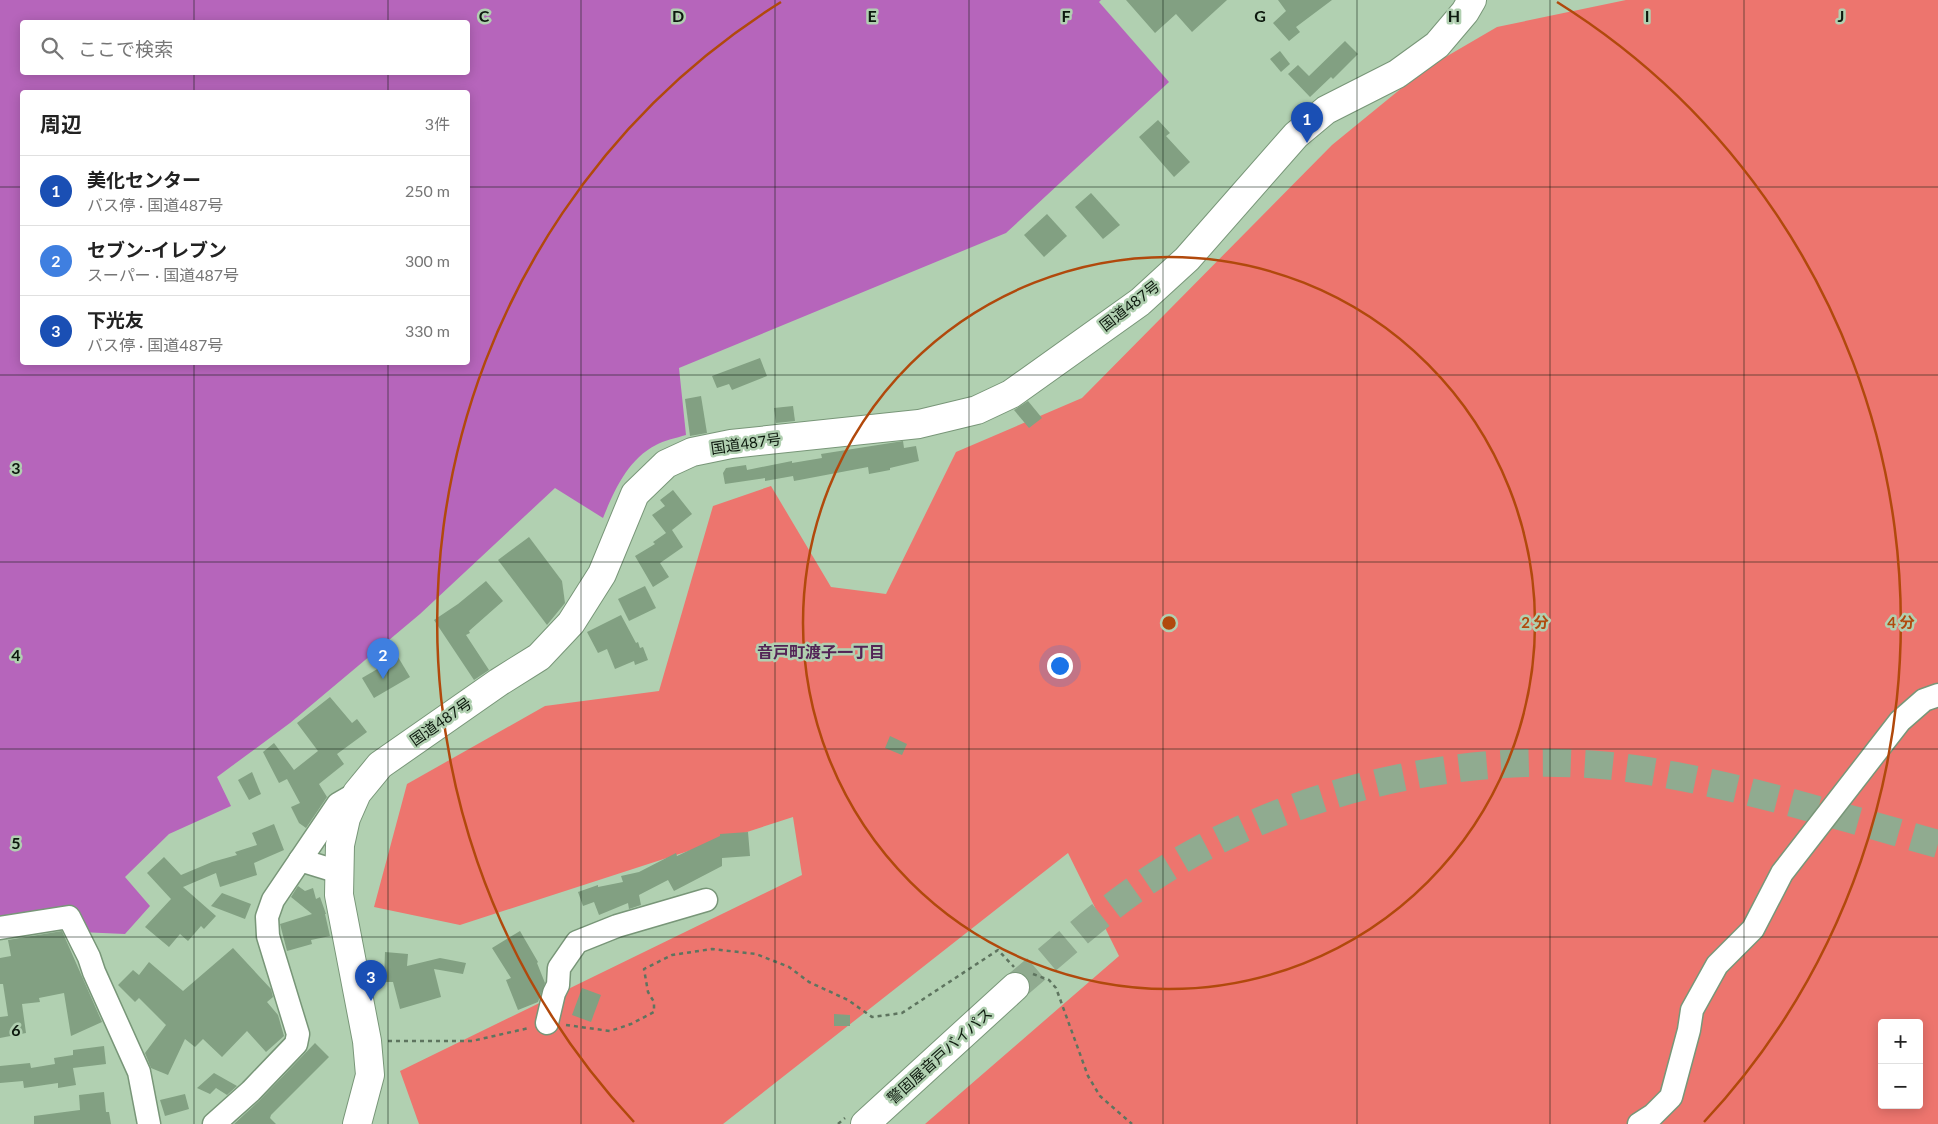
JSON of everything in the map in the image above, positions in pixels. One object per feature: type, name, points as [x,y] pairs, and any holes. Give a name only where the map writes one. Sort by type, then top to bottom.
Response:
[{"type":"highway","name":"国道487号","points":[[357,1124],[370,1074],[367,1041],[339,896],[339,872],[340,845],[346,818],[357,793],[380,765],[499,682],[539,657],[571,623],[602,574],[635,494],[666,464],[692,452],[731,444],[919,424],[977,410],[1011,394],[1140,302],[1187,259],[1296,135],[1326,110],[1397,74],[1437,45],[1465,12],[1472,0]]},
{"type":"highway","name":"警固屋音戸バイパス","points":[[865,1124],[1021,977]]},
{"type":"street","points":[[1639,1124],[1652,1115],[1671,1096],[1689,1030],[1692,1010],[1717,965],[1753,929],[1782,873],[1900,722],[1924,700],[1938,695]]},
{"type":"street","points":[[214,1124],[251,1091],[296,1044],[298,1034],[268,936],[267,918],[273,900],[338,804],[357,793]]},
{"type":"street","points":[[300,860],[339,872]]},
{"type":"street","points":[[547,1023],[554,993],[558,985],[559,968],[577,942],[617,926],[706,900]]},
{"type":"street","points":[[0,928],[70,917],[139,1072],[149,1124]]},
{"type":"path","points":[[367,1041],[472,1041],[547,1023],[610,1031],[631,1024],[654,1012],[654,1002],[648,992],[644,969],[672,955],[712,949],[756,954],[789,967],[809,982],[848,1000],[872,1017],[902,1013],[998,950],[1021,977],[1049,980],[1056,988],[1092,1083],[1100,1096],[1132,1124]]},
{"type":"shaded area","points":[[0,0],[1101,0],[1099,2],[1169,82],[1006,233],[679,368],[686,435],[659,443],[637,459],[617,487],[603,518],[555,488],[420,614],[290,723],[217,777],[231,806],[169,834],[125,877],[150,906],[125,934],[80,932],[70,909],[0,922]]},
{"type":"shaded area","points":[[1626,0],[1938,0],[1938,1124],[925,1124],[1119,956],[1068,853],[723,1124],[419,1124],[400,1071],[802,875],[793,817],[460,925],[374,907],[407,784],[545,706],[659,691],[713,506],[771,486],[831,587],[886,594],[956,452],[1082,398],[1332,145],[1425,69],[1497,27]]},
{"type":"building","points":[[1126,0],[1227,0],[1192,32],[1176,14],[1155,33]]},
{"type":"building","points":[[1278,0],[1332,0],[1296,27],[1300,32],[1289,41],[1273,23],[1286,11]]},
{"type":"building","points":[[1345,41],[1358,54],[1333,79],[1331,77],[1310,97],[1288,74],[1298,65],[1309,76]]},
{"type":"building","points":[[1280,51],[1290,64],[1281,72],[1270,59]]},
{"type":"building","points":[[1158,120],[1170,133],[1166,136],[1190,162],[1174,177],[1139,137]]},
{"type":"building","points":[[1091,193],[1120,225],[1103,239],[1075,207]]},
{"type":"building","points":[[1047,214],[1067,236],[1044,257],[1024,235]]},
{"type":"building","points":[[760,358],[767,376],[732,390],[729,384],[717,388],[712,376]]},
{"type":"building","points":[[701,396],[707,433],[690,436],[685,399]]},
{"type":"building","points":[[1028,401],[1042,418],[1029,428],[1014,410]]},
{"type":"building","points":[[793,406],[795,421],[776,423],[774,408]]},
{"type":"building","points":[[903,441],[904,448],[916,446],[919,461],[869,474],[868,467],[794,481],[793,476],[765,481],[765,478],[725,484],[723,473],[726,468],[746,465],[747,470],[792,461],[792,463],[822,458],[821,454]]},
{"type":"building","points":[[673,490],[692,514],[672,530],[683,547],[660,563],[669,577],[653,587],[635,556],[655,544],[653,542],[666,533],[652,515],[665,506],[660,500]]},
{"type":"building","points":[[529,537],[562,581],[565,603],[547,625],[498,560]]},
{"type":"building","points":[[486,581],[503,601],[466,635],[489,670],[474,680],[434,620],[458,604]]},
{"type":"building","points":[[645,586],[656,608],[629,621],[618,599]]},
{"type":"building","points":[[621,615],[636,643],[638,642],[640,648],[643,647],[648,660],[635,665],[634,661],[615,669],[607,649],[598,653],[587,632]]},
{"type":"building","points":[[398,657],[410,677],[374,698],[362,678]]},
{"type":"building","points":[[330,697],[352,723],[357,719],[367,732],[337,754],[344,764],[319,784],[327,797],[306,828],[299,823],[291,807],[300,803],[287,779],[279,783],[263,752],[274,743],[294,770],[318,751],[297,723]]},
{"type":"building","points":[[890,736],[907,744],[902,755],[885,748]]},
{"type":"building","points":[[252,772],[261,794],[249,800],[238,780]]},
{"type":"building","points":[[274,824],[284,850],[254,863],[257,875],[220,887],[216,873],[183,887],[216,916],[204,929],[201,926],[188,941],[180,934],[169,947],[145,927],[171,899],[147,873],[164,857],[181,875],[212,862],[237,855],[235,852],[257,845],[252,833]]},
{"type":"building","points":[[748,832],[750,856],[722,858],[722,866],[674,891],[668,880],[639,895],[641,905],[629,909],[628,903],[599,915],[594,902],[583,906],[578,892],[598,885],[598,887],[623,882],[621,876],[639,872],[676,853],[677,856],[720,836],[720,834]]},
{"type":"building","points":[[298,886],[305,891],[313,888],[316,899],[320,897],[326,914],[330,936],[311,940],[312,944],[287,951],[280,924],[312,914],[291,897]]},
{"type":"building","points":[[222,893],[251,904],[245,919],[211,906]]},
{"type":"building","points":[[62,931],[102,1022],[71,1036],[64,993],[39,998],[40,1002],[22,1004],[26,1033],[0,1038],[0,1017],[8,1016],[3,984],[0,984],[0,958],[11,956],[8,940]]},
{"type":"building","points":[[520,931],[538,962],[545,983],[538,1002],[518,1010],[506,980],[511,978],[492,948]]},
{"type":"building","points":[[233,948],[271,989],[273,997],[267,1002],[278,1015],[284,1036],[266,1052],[247,1031],[222,1057],[203,1039],[195,1047],[185,1039],[168,1075],[151,1068],[145,1053],[166,1025],[139,998],[135,1002],[118,985],[133,970],[139,975],[149,962],[183,991]]},
{"type":"building","points":[[385,952],[408,954],[407,966],[440,958],[466,963],[463,974],[434,969],[441,997],[400,1009],[393,982],[384,982]]},
{"type":"building","points":[[582,988],[601,995],[591,1022],[572,1015]]},
{"type":"building","points":[[834,1014],[850,1015],[850,1026],[834,1026]]},
{"type":"building","points":[[315,1043],[329,1057],[271,1115],[270,1118],[276,1124],[234,1124],[260,1100]]},
{"type":"building","points":[[104,1046],[106,1064],[73,1068],[76,1085],[58,1088],[58,1083],[24,1088],[23,1081],[0,1083],[0,1066],[30,1063],[31,1068],[55,1064],[54,1058],[73,1055],[73,1050]]},
{"type":"building","points":[[214,1073],[237,1086],[227,1095],[216,1088],[210,1094],[197,1088]]},
{"type":"building","points":[[104,1092],[106,1112],[109,1112],[111,1124],[34,1124],[34,1116],[80,1110],[79,1095]]},
{"type":"building","points":[[185,1094],[189,1109],[165,1116],[160,1100]]},
{"type":"tunnel","points":[[1015,987],[1116,904],[1181,860],[1233,833],[1289,810],[1347,791],[1407,776],[1468,767],[1529,763],[1589,764],[1648,771],[1758,794],[1938,844]]},
{"type":"place","name":"美化センター","points":[[1307,143]]},
{"type":"place","name":"セブン-イレブン","points":[[383,679]]},
{"type":"place","name":"下光友","points":[[371,1001]]},
{"type":"district","name":"音戸町渡子一丁目","points":[[821,652]]}]
